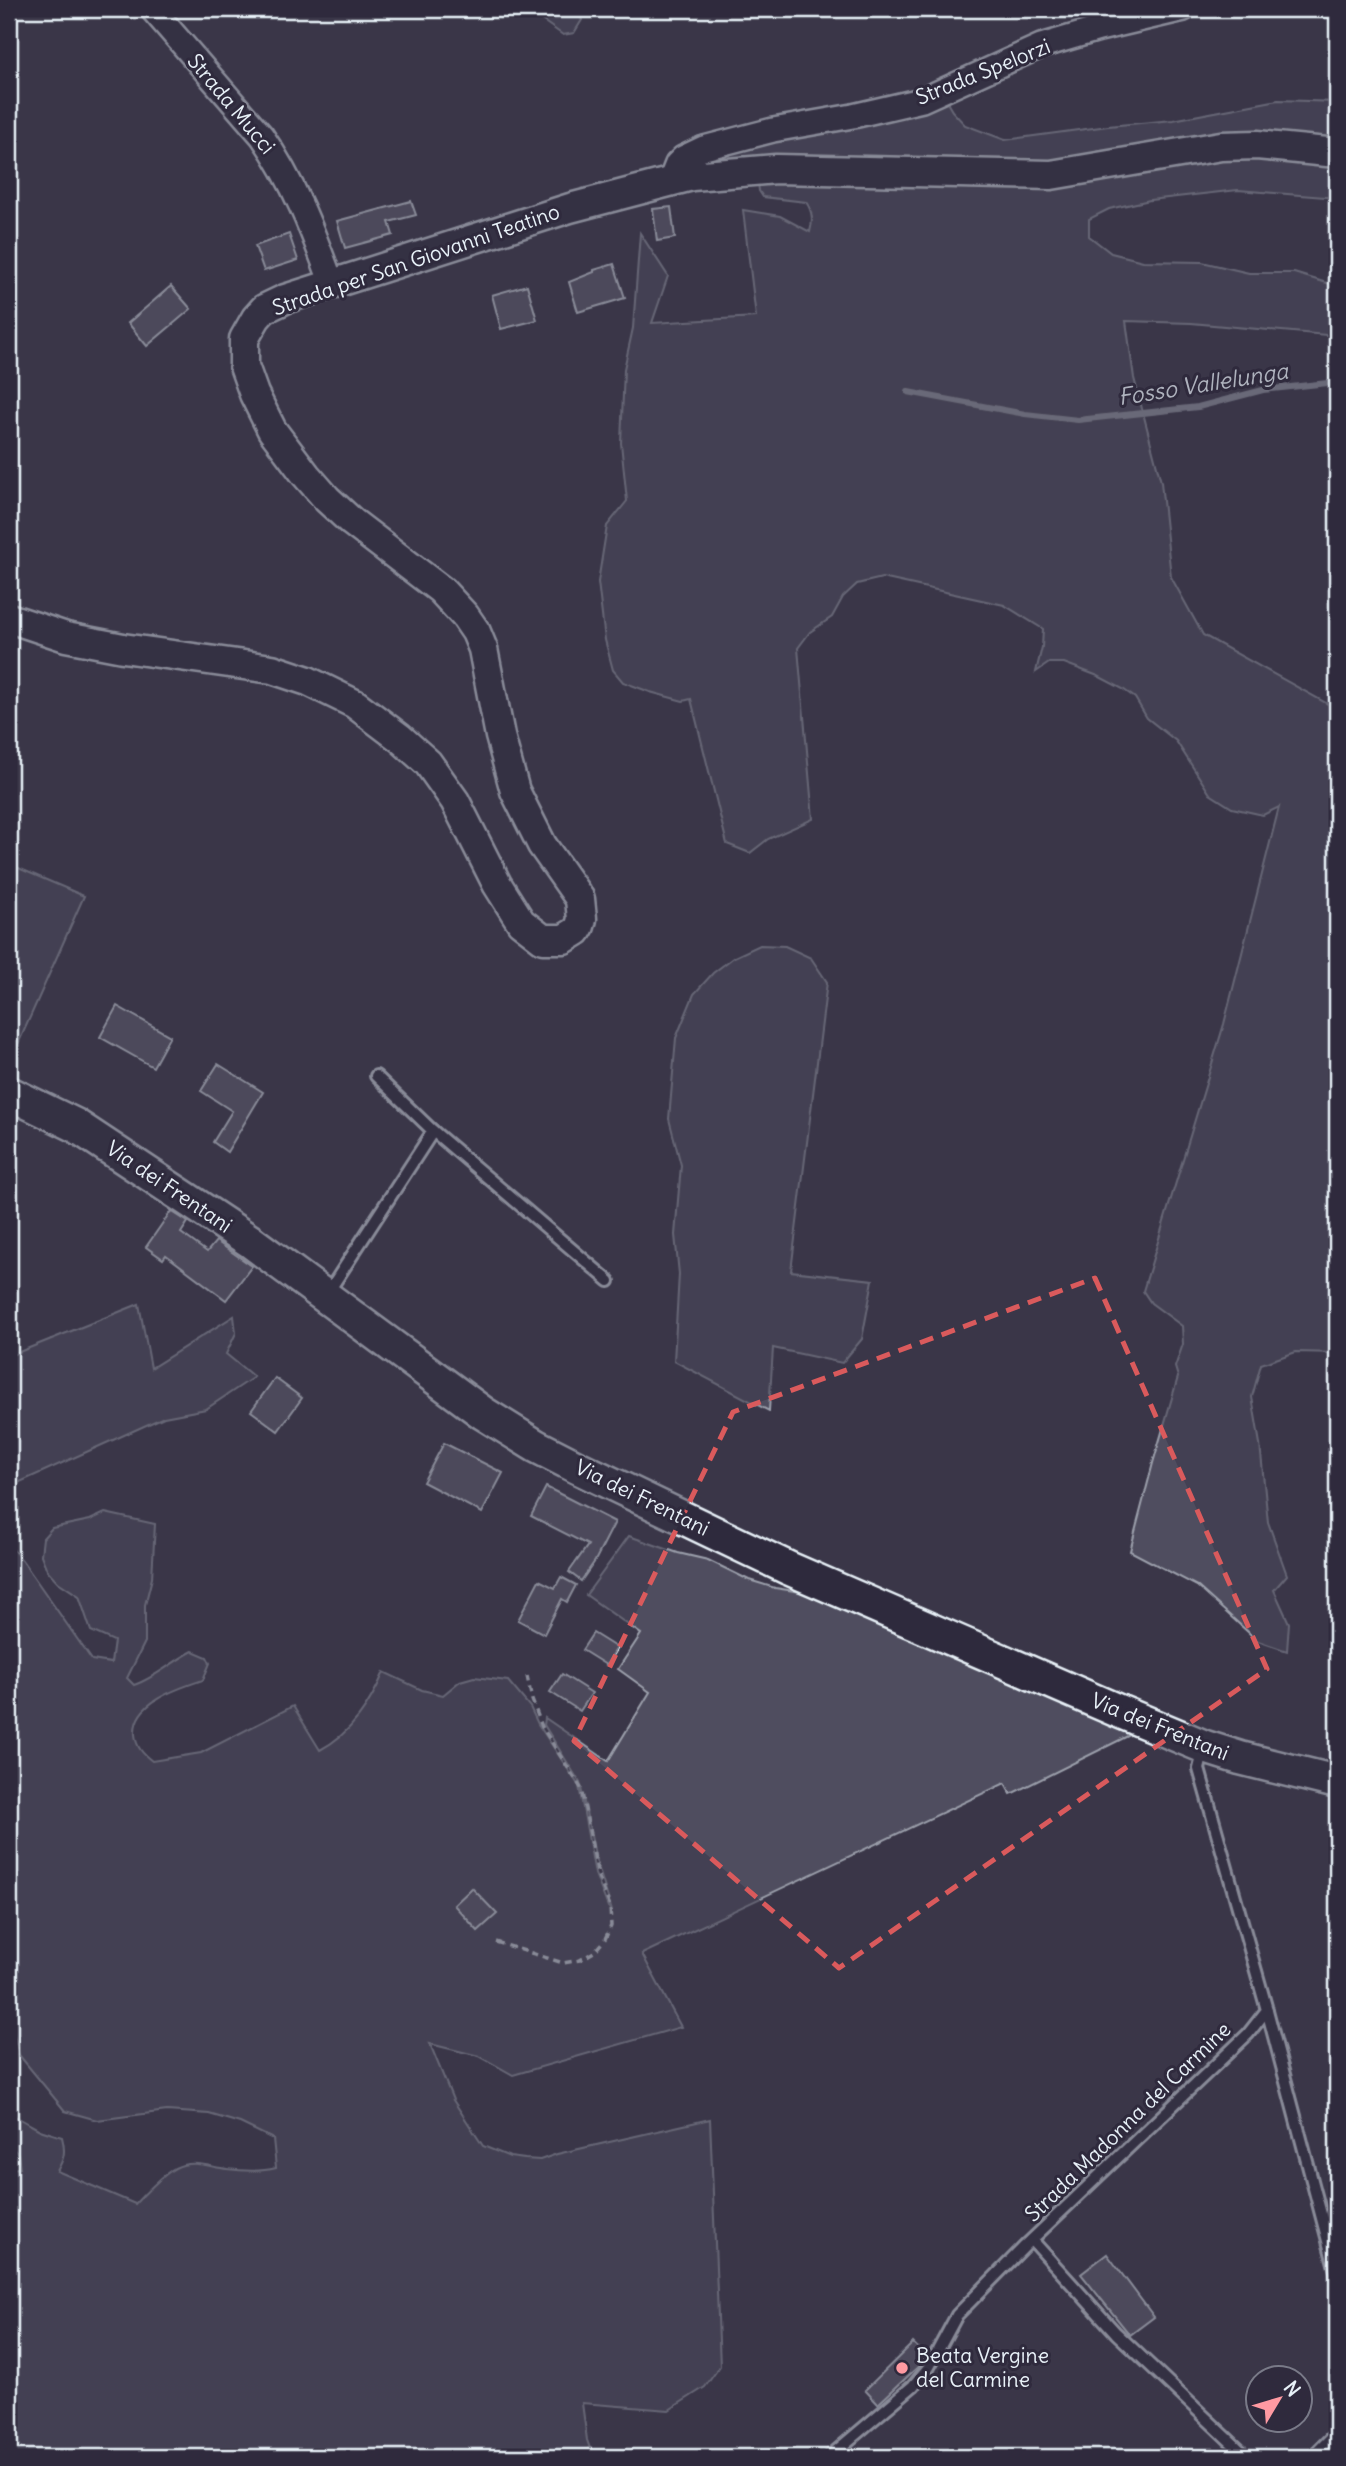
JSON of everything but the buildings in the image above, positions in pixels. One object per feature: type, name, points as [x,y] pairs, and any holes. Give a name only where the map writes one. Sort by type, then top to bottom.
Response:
[{"type":"main road","name":"Via dei Frentani","points":[[9,1093],[75,1125],[250,1241],[483,1412],[536,1446],[876,1608],[1205,1747],[1280,1770],[1337,1782]]},
{"type":"street","name":"Strada Mucci","points":[[152,9],[262,136],[277,158],[309,220],[332,284]]},
{"type":"street","name":"Strada Spelorzi","points":[[671,179],[677,164],[683,158],[704,148],[772,130],[853,116],[922,100],[1041,47],[1099,29],[1184,9]]},
{"type":"street","name":"Strada per San Giovanni Teatino","points":[[9,618],[66,637],[123,649],[272,669],[334,692],[391,732],[428,763],[440,778],[471,831],[497,884],[521,922],[543,939],[564,939],[577,931],[582,919],[580,899],[542,845],[515,791],[500,736],[489,673],[476,632],[441,590],[352,522],[306,475],[272,430],[244,366],[244,340],[264,309],[285,299],[509,227],[671,179],[708,173],[776,169],[1052,175],[1198,149],[1237,145],[1337,153]]},
{"type":"lane","points":[[376,1076],[433,1131],[609,1281]]},
{"type":"lane","points":[[326,1296],[433,1131]]},
{"type":"lane","points":[[1205,1747],[1199,1769],[1337,2275]]},
{"type":"lane","name":"Strada Madonna del Carmine","points":[[829,2457],[912,2386],[929,2367],[957,2315],[1248,2035],[1266,2010]]},
{"type":"lane","points":[[1032,2240],[1116,2333],[1247,2457]]},
{"type":"lane","points":[[1312,2457],[1337,2432]]},
{"type":"path","points":[[496,1942],[563,1963],[580,1960],[593,1952],[605,1939],[611,1926],[610,1906],[598,1875],[581,1788],[542,1727],[527,1676]]},
{"type":"highlighted area","points":[[1095,1278],[1267,1669],[839,1968],[574,1741],[733,1412]]},
{"type":"shaded area","points":[[526,9],[577,9],[582,20],[574,33],[563,35]]},
{"type":"shaded area","points":[[945,99],[965,125],[1005,140],[1173,120],[1278,100],[1337,102],[1337,142],[1087,165],[714,168],[723,153]]},
{"type":"shaded area","points":[[1237,154],[1337,160],[1337,198],[1238,190],[1150,200],[1109,209],[1089,219],[1089,236],[1111,253],[1143,261],[1202,262],[1249,273],[1294,273],[1337,286],[1337,336],[1191,323],[1126,321],[1134,378],[1161,482],[1171,577],[1203,635],[1337,709],[1337,1353],[1296,1352],[1261,1364],[1252,1397],[1268,1522],[1287,1575],[1274,1590],[1289,1623],[1287,1651],[1258,1641],[1197,1586],[1130,1551],[1178,1377],[1175,1367],[1183,1344],[1182,1326],[1151,1303],[1143,1291],[1224,1024],[1279,807],[1263,815],[1232,808],[1210,794],[1176,741],[1147,718],[1135,698],[1123,689],[1064,663],[1049,663],[1036,672],[1043,629],[1004,605],[882,578],[857,584],[843,597],[832,617],[810,632],[798,648],[813,819],[768,839],[750,853],[727,844],[691,699],[683,701],[623,682],[613,670],[605,640],[598,582],[607,526],[627,501],[621,443],[624,369],[633,328],[640,233],[668,276],[652,323],[756,317],[743,210],[780,216],[810,232],[812,220],[806,202],[763,197],[758,182]]},
{"type":"shaded area","points":[[9,864],[84,896],[15,1051],[9,1048]]},
{"type":"shaded area","points":[[760,945],[785,946],[811,958],[827,982],[791,1271],[873,1280],[862,1339],[842,1363],[773,1348],[769,1411],[674,1361],[679,1274],[675,1235],[681,1165],[669,1119],[676,1038],[694,994],[713,973],[734,957]]},
{"type":"shaded area","points":[[139,1304],[151,1368],[234,1316],[236,1333],[226,1354],[254,1377],[206,1409],[164,1417],[9,1487],[9,1356]]},
{"type":"shaded area","points":[[105,1513],[155,1524],[152,1578],[145,1605],[145,1642],[127,1678],[134,1685],[142,1682],[193,1651],[207,1657],[210,1663],[203,1680],[170,1692],[141,1713],[136,1723],[136,1739],[140,1750],[152,1761],[201,1753],[293,1706],[320,1750],[342,1735],[359,1717],[384,1672],[422,1690],[443,1695],[460,1681],[474,1677],[508,1681],[530,1707],[538,1724],[579,1786],[595,1874],[612,1911],[596,1860],[580,1783],[544,1725],[545,1718],[608,1761],[650,1692],[618,1669],[641,1634],[586,1595],[629,1536],[708,1560],[749,1580],[775,1588],[814,1594],[1138,1731],[1011,1794],[1005,1783],[642,1954],[681,2027],[513,2075],[479,2056],[430,2044],[453,2100],[483,2146],[510,2157],[540,2160],[710,2119],[720,2366],[705,2387],[669,2410],[582,2403],[587,2440],[593,2457],[9,2457],[9,2169],[20,2168],[18,2154],[9,2144],[9,2113],[40,2130],[62,2137],[64,2155],[57,2171],[135,2204],[166,2174],[182,2165],[195,2164],[245,2171],[276,2168],[273,2139],[240,2123],[209,2114],[167,2111],[97,2120],[65,2111],[19,2055],[9,2014],[9,1545],[92,1660],[111,1663],[114,1641],[91,1631],[79,1596],[58,1582],[47,1570],[41,1555],[43,1538],[52,1528],[90,1520]]},
{"type":"waterway","name":"Fosso Vallelunga","points":[[908,392],[1025,414],[1078,420],[1198,407],[1263,390],[1337,382]]},
{"type":"place","name":"Beata Vergine del Carmine","points":[[902,2368]]}]
